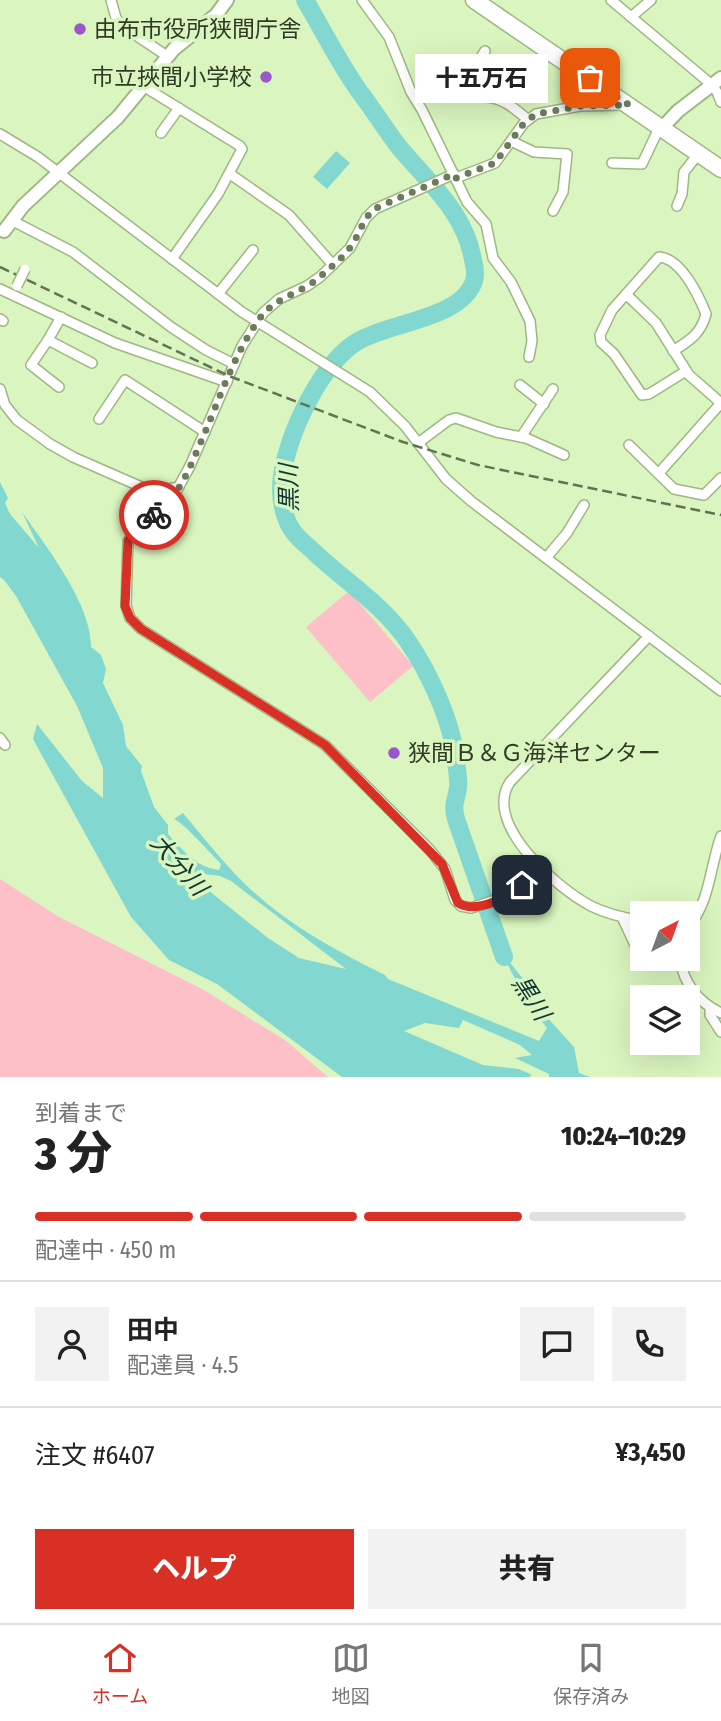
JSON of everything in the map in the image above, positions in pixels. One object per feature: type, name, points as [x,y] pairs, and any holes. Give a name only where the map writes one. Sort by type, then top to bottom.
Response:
[{"type":"highway","points":[[474,0],[721,169]]},
{"type":"main road","points":[[7,225],[118,117],[167,56],[216,15],[227,0]]},
{"type":"main road","points":[[661,127],[716,81]]},
{"type":"street","points":[[111,0],[116,18],[122,26],[167,56]]},
{"type":"street","points":[[362,0],[389,37],[411,92],[454,176],[469,205],[485,224],[493,258],[511,282],[528,316],[532,336],[529,357]]},
{"type":"street","points":[[611,0],[716,81],[721,102]]},
{"type":"street","points":[[631,17],[651,0]]},
{"type":"street","points":[[485,51],[463,85],[461,94],[465,97],[487,97],[504,101],[527,119]]},
{"type":"street","points":[[144,86],[242,148],[230,174],[205,214],[172,259]]},
{"type":"street","points":[[541,867],[518,889],[497,900],[471,908],[461,906],[455,900],[448,875],[430,850],[325,745],[141,629],[130,618],[125,606],[128,541],[143,523],[160,511],[179,487],[233,364],[257,322],[277,301],[313,283],[333,265],[350,248],[371,212],[429,184],[495,163],[527,119],[541,112],[575,107],[629,105]]},
{"type":"street","points":[[161,133],[178,108]]},
{"type":"street","points":[[612,163],[642,164],[655,132],[661,127]]},
{"type":"street","points":[[0,134],[30,152],[257,322],[370,392],[396,417],[458,491],[721,691]]},
{"type":"street","points":[[511,141],[534,152],[567,154],[562,192],[553,211]]},
{"type":"street","points":[[677,206],[683,175],[699,153]]},
{"type":"street","points":[[230,174],[289,215],[333,265]]},
{"type":"street","points":[[7,225],[73,252],[171,327],[233,364]]},
{"type":"street","points":[[218,294],[253,250]]},
{"type":"street","points":[[673,351],[694,337],[706,317],[706,312],[690,281],[667,258],[659,257],[612,310],[600,334],[601,342],[614,354],[639,393],[646,395],[686,372]]},
{"type":"street","points":[[17,286],[25,269]]},
{"type":"street","points":[[0,289],[115,343],[227,382]]},
{"type":"street","points":[[626,294],[656,323],[686,372],[721,403],[659,473]]},
{"type":"street","points":[[60,387],[31,365],[61,317]]},
{"type":"street","points":[[48,340],[92,363]]},
{"type":"street","points":[[99,419],[125,380],[205,432]]},
{"type":"street","points":[[520,385],[544,404]]},
{"type":"street","points":[[0,389],[5,405],[17,420],[50,444],[153,492],[179,487]]},
{"type":"street","points":[[521,437],[553,389]]},
{"type":"street","points":[[418,443],[454,418],[521,437],[564,455]]},
{"type":"street","points":[[629,445],[674,489],[701,495],[709,492],[721,478]]},
{"type":"street","points":[[546,558],[567,534],[584,505]]},
{"type":"street","points":[[630,919],[603,911],[580,900],[541,867],[508,824],[503,803],[507,787],[649,636]]},
{"type":"street","points":[[700,909],[721,836]]},
{"type":"street","points":[[622,917],[630,937]]},
{"type":"street","points":[[684,971],[689,985],[701,1001],[721,1013]]},
{"type":"street","points":[[710,1008],[710,1015],[721,1032]]},
{"type":"shaded area","points":[[349,591],[413,666],[370,702],[306,627]]},
{"type":"shaded area","points":[[0,879],[59,917],[202,989],[285,1040],[328,1077],[0,1077]]},
{"type":"water","points":[[336,151],[350,163],[327,189],[313,177]]},
{"type":"water","name":"大分川","points":[[0,482],[8,498],[5,503],[10,514],[39,548],[22,512],[76,595],[84,613],[91,647],[101,655],[106,669],[103,683],[123,725],[126,746],[142,766],[141,771],[154,807],[168,825],[168,834],[185,852],[203,866],[219,870],[221,864],[174,819],[183,813],[244,883],[276,911],[311,935],[388,979],[539,1041],[547,1028],[529,1006],[492,934],[497,937],[508,960],[523,979],[535,1004],[574,1047],[579,1073],[590,1077],[549,1077],[549,1074],[515,1058],[532,1055],[520,1045],[463,1020],[459,1028],[425,1023],[404,1031],[483,1065],[519,1069],[532,1075],[342,1077],[217,984],[169,960],[131,917],[33,739],[37,724],[82,781],[103,798],[103,768],[77,706],[16,596],[0,577]],"holes":[[[198,875],[220,876],[231,881],[346,969],[299,958],[268,938],[198,882]]]},
{"type":"waterway","name":"黒川","points":[[305,0],[359,91],[399,147],[454,212],[469,243],[475,273],[474,281],[466,294],[454,304],[422,319],[369,336],[341,354],[315,388],[295,430],[283,472],[283,506],[290,527],[298,537],[376,605],[397,627],[431,682],[445,715],[454,747],[458,782],[454,806],[456,819],[504,957]]},
{"type":"railway","points":[[0,267],[229,376],[403,442],[478,465],[721,515]]},
{"type":"way so far","points":[[154,515],[173,497],[190,466],[242,346],[271,305],[320,277],[350,248],[374,209],[454,174],[456,178],[495,163],[521,126],[533,115],[575,107],[629,105],[590,78]]},
{"type":"place","name":"由布市役所狭間庁舎","points":[[80,29]]},
{"type":"place","name":"市立挾間小学校","points":[[266,77]]},
{"type":"place","name":"十五万石","points":[[590,78]]},
{"type":"place","name":"狭間Ｂ＆Ｇ海洋センター","points":[[394,753]]},
{"type":"route","points":[[154,515],[143,523],[128,541],[125,606],[130,618],[141,629],[325,745],[442,864],[454,897],[461,906],[471,908],[497,900],[522,885]]}]
